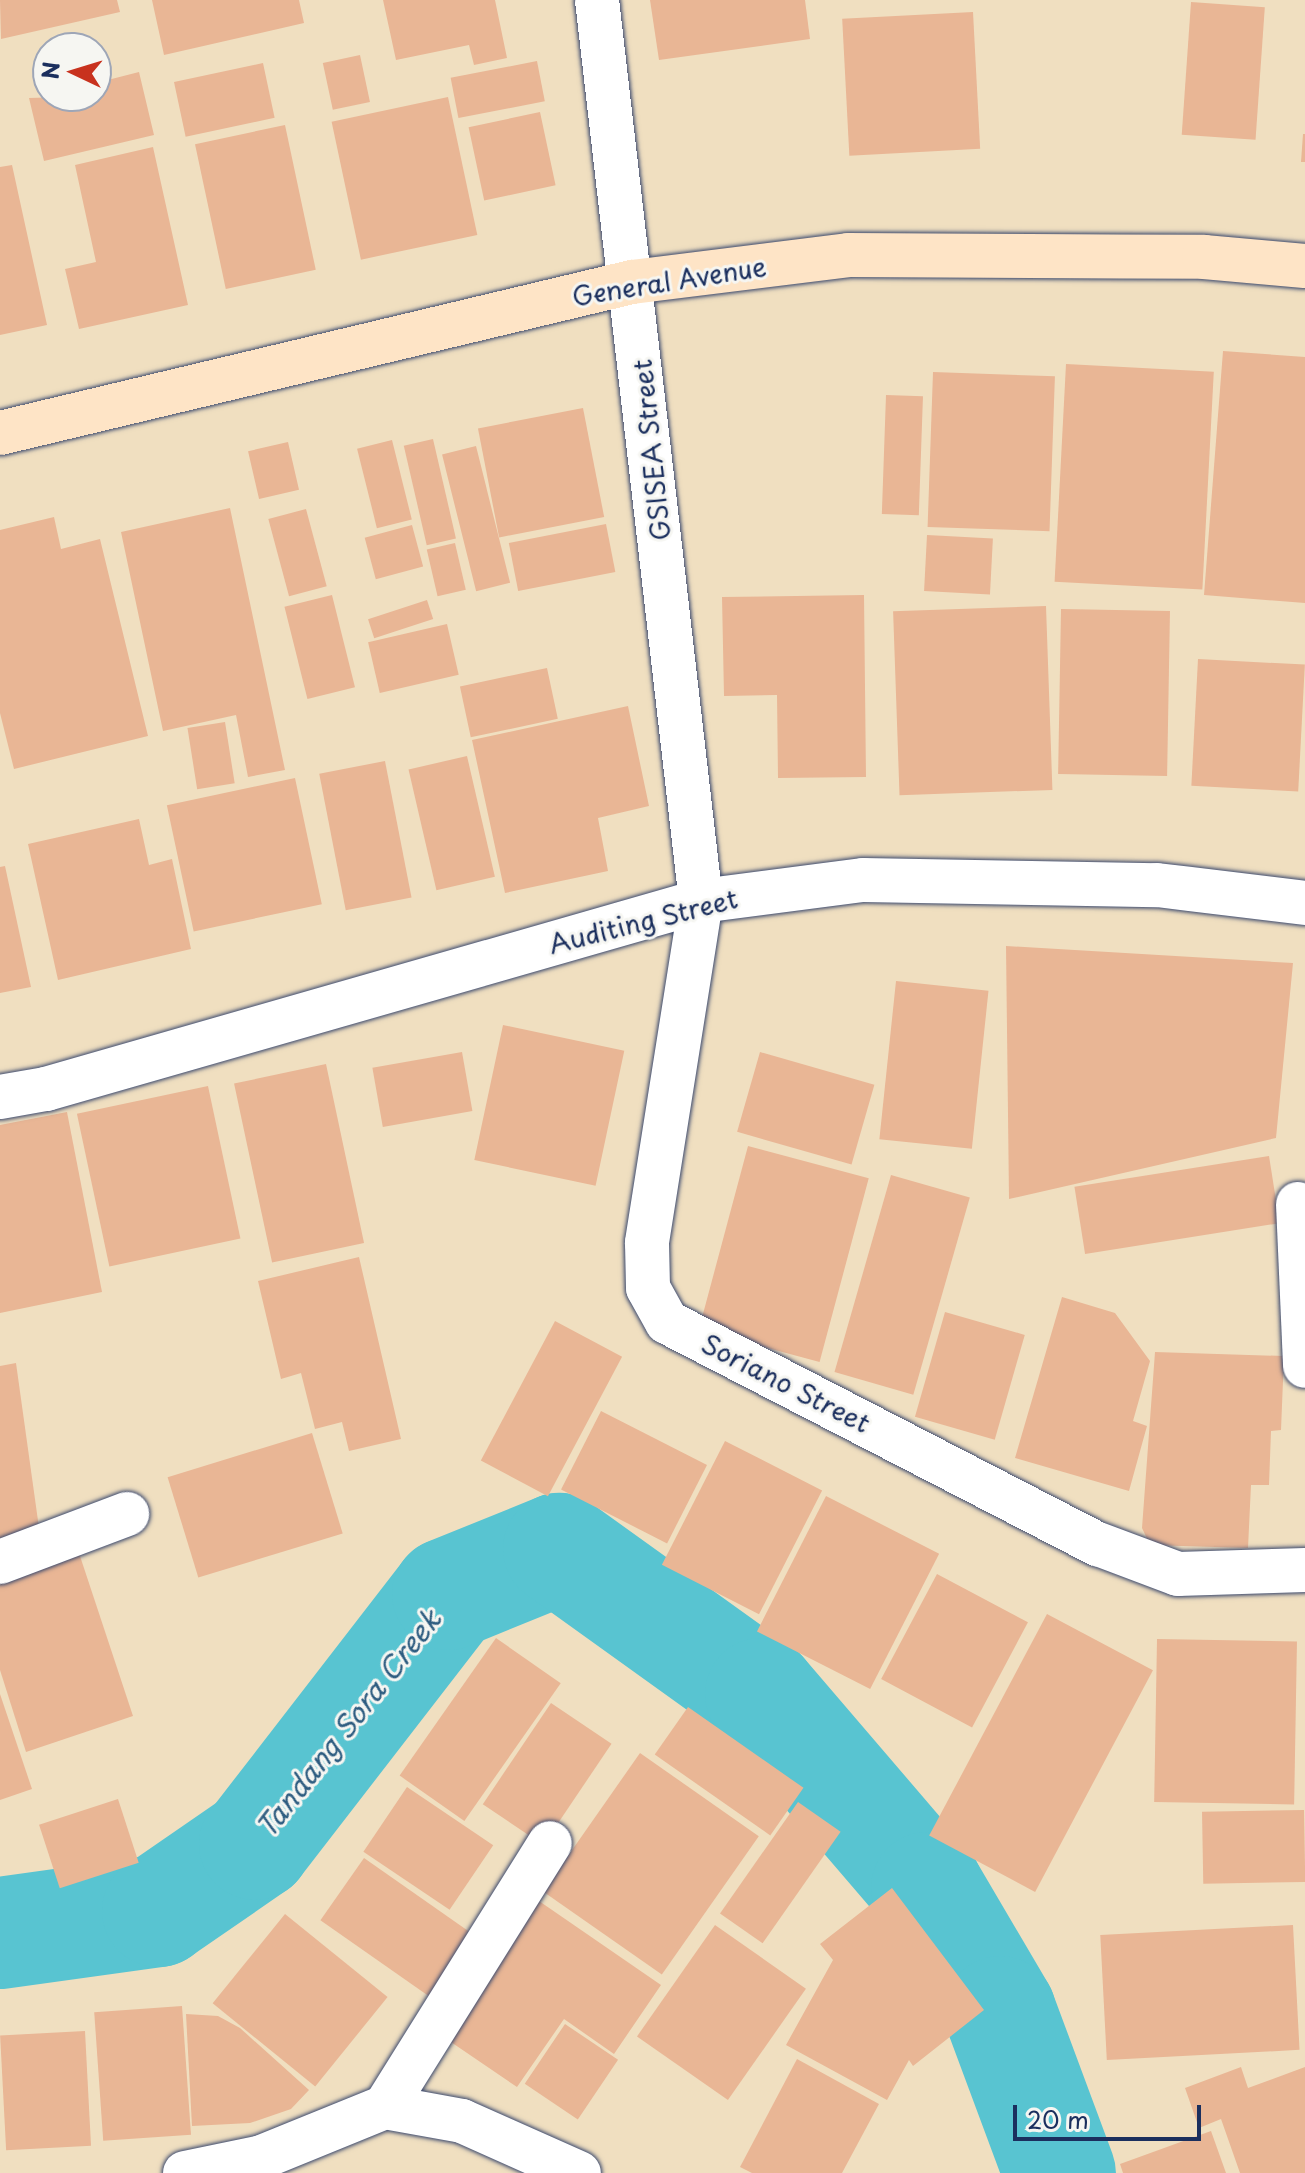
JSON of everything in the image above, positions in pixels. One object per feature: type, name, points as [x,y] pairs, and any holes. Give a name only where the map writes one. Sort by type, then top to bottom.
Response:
[{"type":"street","name":"GSISEA Street","points":[[597,0],[632,282],[701,901]]},
{"type":"street","name":"General Avenue","points":[[0,433],[632,282],[848,255],[1204,257],[1305,266]]},
{"type":"street","name":"Auditing Street","points":[[0,1097],[62,1085],[701,901],[863,880],[1157,885],[1305,903]]},
{"type":"street","name":"Soriano Street","points":[[701,901],[647,1243],[648,1288],[667,1322],[1098,1544],[1178,1574],[1305,1570]]},
{"type":"street","points":[[1298,1204],[1305,1366]]},
{"type":"street","points":[[0,1562],[127,1514]]},
{"type":"street","points":[[185,2173],[262,2165],[385,2107],[550,1843]]},
{"type":"street","points":[[385,2107],[462,2121],[579,2173]]},
{"type":"building","points":[[0,0],[117,0],[120,12],[1,39]]},
{"type":"building","points":[[152,0],[299,0],[304,23],[164,55]]},
{"type":"building","points":[[383,0],[495,0],[507,58],[474,65],[469,45],[396,60]]},
{"type":"building","points":[[650,0],[805,0],[810,39],[659,60]]},
{"type":"building","points":[[1191,2],[1265,7],[1256,140],[1182,135]]},
{"type":"building","points":[[973,12],[980,149],[849,156],[842,19]]},
{"type":"building","points":[[360,55],[370,102],[333,110],[323,63]]},
{"type":"building","points":[[537,61],[545,101],[458,118],[451,78]]},
{"type":"building","points":[[263,63],[275,118],[186,137],[174,82]]},
{"type":"building","points":[[139,72],[154,135],[44,161],[32,112],[112,112],[112,79]]},
{"type":"building","points":[[448,97],[477,235],[361,260],[332,122]]},
{"type":"building","points":[[540,112],[556,185],[484,201],[469,127]]},
{"type":"building","points":[[285,125],[316,270],[226,289],[195,144]]},
{"type":"building","points":[[1303,134],[1305,162],[1301,162]]},
{"type":"building","points":[[153,147],[188,305],[79,329],[65,269],[96,262],[75,165]]},
{"type":"building","points":[[12,165],[47,325],[0,335],[0,167]]},
{"type":"building","points":[[1223,351],[1305,357],[1305,603],[1204,595]]},
{"type":"building","points":[[1066,364],[1214,372],[1202,589],[1055,582]]},
{"type":"building","points":[[933,372],[1055,376],[1050,531],[928,527]]},
{"type":"building","points":[[886,395],[923,396],[919,515],[882,514]]},
{"type":"building","points":[[583,408],[604,517],[499,537],[478,428]]},
{"type":"building","points":[[433,439],[456,538],[427,545],[404,446]]},
{"type":"building","points":[[392,440],[412,520],[377,528],[357,449]]},
{"type":"building","points":[[288,442],[299,490],[259,499],[248,451]]},
{"type":"building","points":[[476,446],[510,583],[476,591],[442,454]]},
{"type":"building","points":[[230,508],[285,770],[248,777],[236,715],[163,731],[121,532]]},
{"type":"building","points":[[306,509],[327,586],[289,596],[268,519]]},
{"type":"building","points":[[54,517],[61,549],[100,539],[148,736],[14,769],[0,713],[0,530]]},
{"type":"building","points":[[606,524],[615,572],[518,591],[509,543]]},
{"type":"building","points":[[412,525],[423,567],[376,579],[365,538]]},
{"type":"building","points":[[927,535],[993,538],[990,594],[924,591]]},
{"type":"building","points":[[455,543],[466,590],[438,596],[427,550]]},
{"type":"building","points":[[332,595],[355,687],[307,699],[284,607]]},
{"type":"building","points":[[864,595],[866,777],[778,778],[777,695],[724,696],[722,597]]},
{"type":"building","points":[[427,600],[433,619],[374,638],[368,619]]},
{"type":"building","points":[[1046,606],[1052,790],[900,795],[893,611]]},
{"type":"building","points":[[1061,609],[1170,611],[1167,776],[1058,774]]},
{"type":"building","points":[[447,624],[459,675],[380,693],[368,642]]},
{"type":"building","points":[[1198,659],[1305,665],[1298,791],[1191,786]]},
{"type":"building","points":[[547,668],[558,719],[471,737],[460,687]]},
{"type":"building","points":[[628,706],[649,806],[598,818],[608,871],[505,893],[472,740]]},
{"type":"building","points":[[225,722],[235,783],[197,789],[187,728]]},
{"type":"building","points":[[467,756],[495,877],[436,890],[409,769]]},
{"type":"building","points":[[385,761],[412,897],[346,910],[319,774]]},
{"type":"building","points":[[295,778],[322,904],[194,931],[167,805]]},
{"type":"building","points":[[139,819],[149,865],[172,859],[191,949],[58,980],[28,844]]},
{"type":"building","points":[[5,866],[31,987],[0,993],[0,867]]},
{"type":"building","points":[[1006,946],[1293,963],[1276,1138],[1009,1199]]},
{"type":"building","points":[[896,981],[988,991],[972,1149],[879,1139]]},
{"type":"building","points":[[503,1025],[624,1051],[596,1186],[474,1160]]},
{"type":"building","points":[[462,1052],[472,1111],[383,1127],[372,1068]]},
{"type":"building","points":[[760,1052],[874,1085],[852,1165],[737,1132]]},
{"type":"building","points":[[326,1064],[364,1243],[272,1263],[234,1084]]},
{"type":"building","points":[[208,1086],[240,1239],[109,1266],[77,1114]]},
{"type":"building","points":[[67,1112],[102,1292],[0,1313],[0,1125]]},
{"type":"building","points":[[748,1146],[869,1178],[820,1362],[699,1330]]},
{"type":"building","points":[[1269,1156],[1280,1223],[1085,1254],[1074,1187]]},
{"type":"building","points":[[891,1175],[970,1198],[913,1395],[834,1372]]},
{"type":"building","points":[[359,1257],[401,1439],[349,1451],[342,1422],[315,1429],[301,1373],[281,1379],[258,1281]]},
{"type":"building","points":[[1062,1297],[1115,1313],[1150,1361],[1133,1421],[1147,1426],[1129,1491],[1015,1458]]},
{"type":"building","points":[[945,1312],[1025,1335],[995,1440],[915,1417]]},
{"type":"building","points":[[555,1321],[622,1357],[548,1496],[481,1461]]},
{"type":"building","points":[[1155,1352],[1284,1356],[1281,1430],[1271,1431],[1269,1485],[1251,1485],[1248,1548],[1150,1545],[1142,1528]]},
{"type":"building","points":[[16,1363],[40,1535],[0,1541],[0,1366]]},
{"type":"building","points":[[601,1411],[707,1465],[667,1543],[561,1489]]},
{"type":"building","points":[[312,1433],[343,1533],[198,1578],[168,1477]]},
{"type":"building","points":[[725,1441],[822,1490],[759,1614],[662,1565]]},
{"type":"building","points":[[826,1496],[939,1554],[870,1689],[757,1631]]},
{"type":"building","points":[[77,1547],[133,1716],[26,1752],[0,1670],[0,1572]]},
{"type":"building","points":[[937,1574],[1028,1622],[972,1727],[881,1679]]},
{"type":"building","points":[[1047,1614],[1153,1670],[1035,1892],[929,1836]]},
{"type":"building","points":[[496,1638],[561,1683],[464,1821],[400,1776]]},
{"type":"building","points":[[1157,1639],[1297,1641],[1294,1804],[1154,1802]]},
{"type":"building","points":[[0,1694],[32,1789],[0,1800]]},
{"type":"building","points":[[551,1703],[612,1744],[543,1845],[483,1804]]},
{"type":"building","points":[[688,1707],[804,1788],[770,1835],[655,1755]]},
{"type":"building","points":[[640,1753],[759,1836],[662,1975],[543,1891]]},
{"type":"building","points":[[407,1787],[493,1845],[450,1910],[363,1852]]},
{"type":"building","points":[[118,1799],[139,1863],[60,1888],[39,1825]]},
{"type":"building","points":[[798,1802],[841,1832],[763,1943],[720,1913]]},
{"type":"building","points":[[1304,1810],[1305,1882],[1203,1884],[1202,1812]]},
{"type":"building","points":[[364,1858],[475,1936],[432,1998],[320,1920]]},
{"type":"building","points":[[892,1888],[984,2010],[913,2066],[909,2060],[887,2100],[786,2045],[833,1960],[820,1944]]},
{"type":"building","points":[[539,1901],[661,1985],[614,2054],[564,2019],[517,2087],[445,2038]]},
{"type":"building","points":[[285,1914],[388,1997],[315,2086],[213,2003]]},
{"type":"building","points":[[715,1925],[806,1989],[728,2100],[637,2036]]},
{"type":"building","points":[[1293,1925],[1300,2050],[1107,2060],[1100,1935]]},
{"type":"building","points":[[182,2006],[191,2135],[103,2141],[94,2012]]},
{"type":"building","points":[[186,2014],[218,2016],[240,2028],[309,2090],[291,2109],[250,2123],[192,2126]]},
{"type":"building","points":[[565,2024],[618,2060],[578,2119],[525,2084]]},
{"type":"building","points":[[85,2031],[91,2146],[6,2150],[0,2035]]},
{"type":"building","points":[[797,2059],[879,2104],[842,2173],[752,2173],[740,2167]]},
{"type":"building","points":[[1241,2067],[1248,2088],[1305,2067],[1305,2173],[1240,2173],[1221,2119],[1199,2128],[1185,2088]]},
{"type":"building","points":[[1211,2131],[1226,2173],[1123,2173],[1120,2164]]},
{"type":"waterway","name":"Tandang Sora Creek","points":[[0,1933],[158,1911],[255,1844],[448,1594],[559,1549],[761,1694],[927,1888],[1000,2012],[1060,2173]]}]
